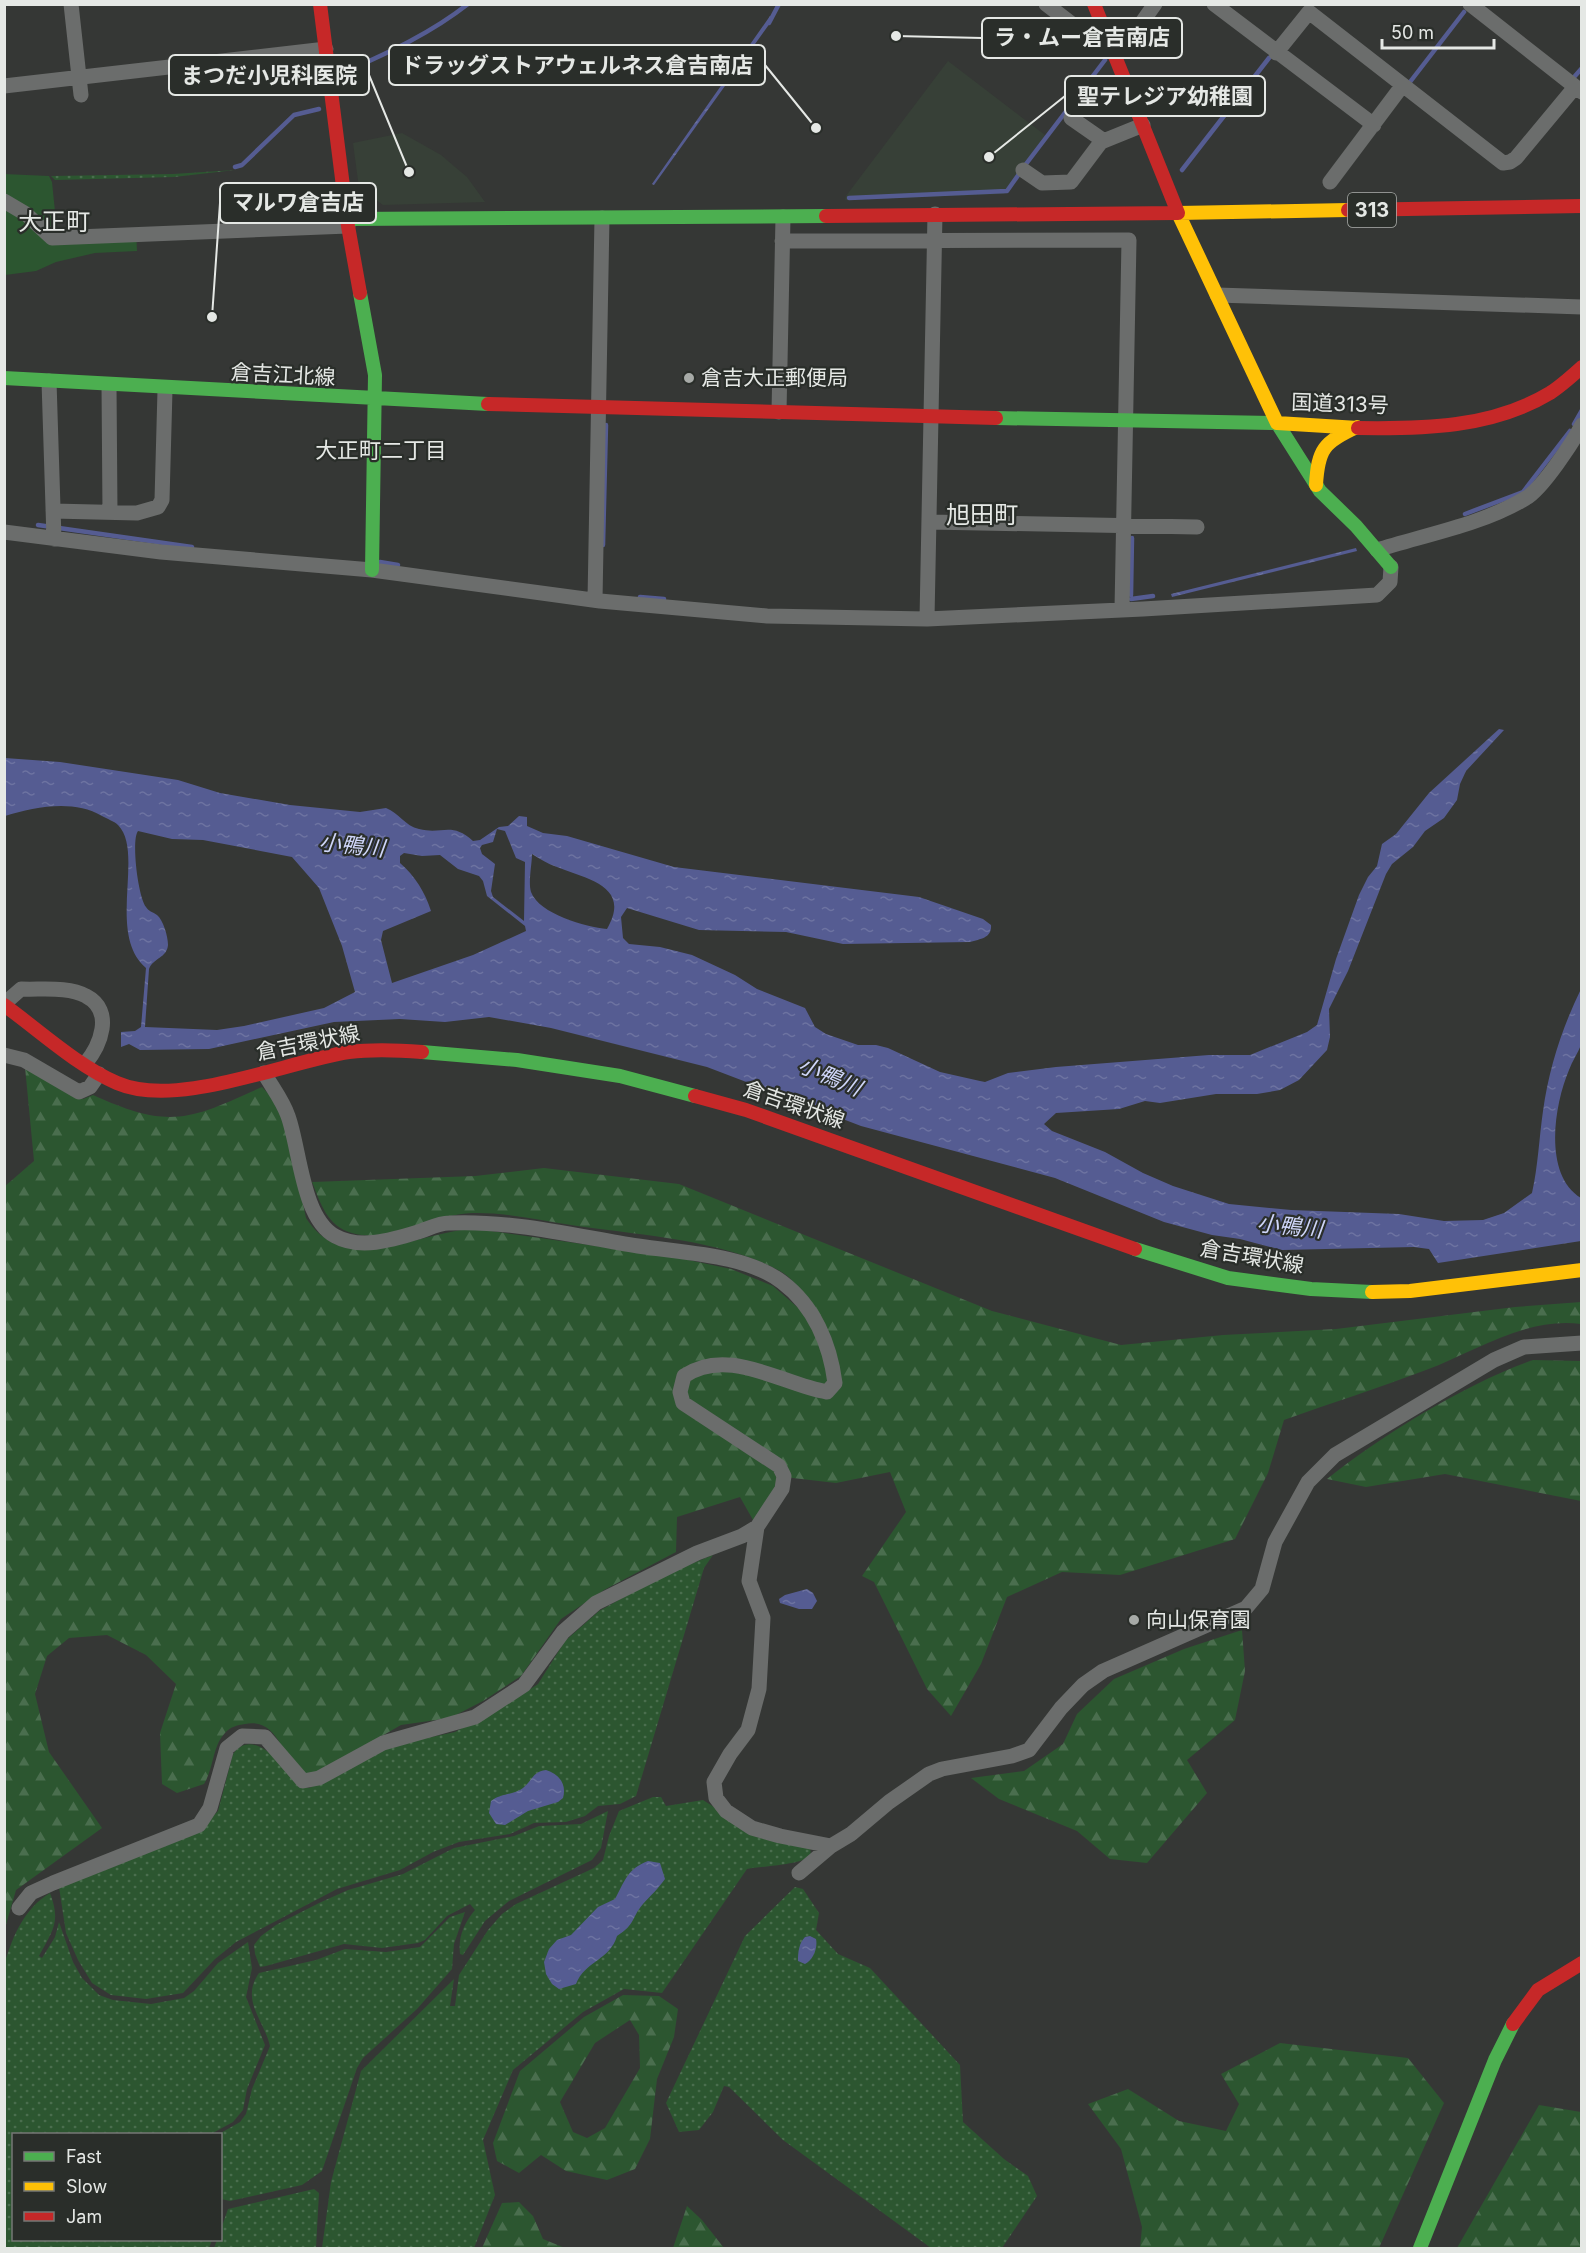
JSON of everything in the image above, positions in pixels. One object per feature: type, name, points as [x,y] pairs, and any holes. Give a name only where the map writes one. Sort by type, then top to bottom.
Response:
[{"type":"main road","points":[[320,4],[348,222],[375,375],[372,570]]},
{"type":"main road","name":"国道313号","points":[[1095,4],[1178,213],[1277,423],[1357,427],[1451,427],[1504,415],[1542,396],[1581,367]]},
{"type":"main road","name":"313","points":[[1178,213],[1581,206]]},
{"type":"main road","points":[[348,222],[1178,213]]},
{"type":"main road","name":"倉吉江北線","points":[[4,378],[165,390],[375,401],[599,409],[1277,423]]},
{"type":"main road","points":[[1277,423],[1316,485],[1391,567]]},
{"type":"main road","points":[[1316,485],[1320,451],[1328,440],[1357,427]]},
{"type":"main road","name":"倉吉環状線","points":[[4,1005],[99,1074],[119,1084],[151,1090],[182,1091],[351,1052],[399,1050],[517,1060],[620,1076],[746,1110],[1193,1269],[1268,1284],[1358,1292],[1410,1291],[1581,1270]]},
{"type":"main road","points":[[1420,2248],[1495,2060],[1518,2014],[1538,1990],[1581,1963]]},
{"type":"street","points":[[71,4],[81,95]]},
{"type":"street","points":[[1046,4],[1098,44],[1111,45],[1134,35],[1155,4]]},
{"type":"street","points":[[1214,4],[1374,125]]},
{"type":"street","points":[[1276,53],[1309,12],[1503,162],[1510,162],[1578,89],[1470,4]]},
{"type":"street","points":[[4,86],[326,49]]},
{"type":"street","points":[[1330,182],[1402,86]]},
{"type":"street","points":[[1071,118],[1104,141]]},
{"type":"street","points":[[1023,170],[1042,183],[1071,182],[1104,141],[1143,125]]},
{"type":"street","points":[[4,201],[26,214],[52,238],[348,222]]},
{"type":"street","points":[[927,619],[936,214]]},
{"type":"street","points":[[779,412],[783,217]]},
{"type":"street","points":[[595,600],[602,218]]},
{"type":"street","points":[[782,241],[1129,240],[1122,609]]},
{"type":"street","points":[[1217,295],[1581,307]]},
{"type":"street","points":[[49,381],[54,539]]},
{"type":"street","points":[[109,385],[110,512]]},
{"type":"street","points":[[53,511],[137,513],[158,507],[162,500],[165,390]]},
{"type":"street","points":[[1377,550],[1493,514],[1528,497],[1573,443],[1581,425]]},
{"type":"street","points":[[930,522],[1197,527]]},
{"type":"street","points":[[4,532],[161,552],[372,570],[595,600],[767,616],[927,619],[1377,595],[1389,582],[1391,567]]},
{"type":"street","points":[[4,1005],[21,988],[68,990],[87,996],[101,1012],[102,1026],[97,1049],[85,1064]]},
{"type":"street","points":[[4,1055],[24,1060],[79,1092],[90,1087],[99,1074]]},
{"type":"street","points":[[264,1072],[288,1114],[311,1206],[320,1224],[334,1236],[352,1243],[378,1242],[445,1223],[486,1224],[546,1230],[698,1254],[764,1271],[782,1281],[802,1300],[819,1326],[832,1359],[835,1383],[827,1392],[806,1388],[747,1367],[720,1364],[697,1367],[684,1376],[680,1392],[683,1403],[779,1466],[784,1476],[782,1488],[757,1527],[749,1581],[763,1618],[759,1689],[748,1730],[714,1782],[716,1798],[726,1811],[752,1828],[831,1846]]},
{"type":"street","points":[[799,1873],[831,1846],[851,1834],[890,1802],[930,1774],[942,1769],[1012,1756],[1029,1750],[1061,1708],[1083,1685],[1103,1671],[1245,1608],[1262,1589],[1275,1542],[1308,1482],[1335,1455],[1494,1360],[1524,1347],[1581,1343]]},
{"type":"street","points":[[19,1908],[31,1893],[52,1883],[199,1825],[210,1808],[227,1748],[242,1736],[265,1737],[303,1781],[319,1778],[383,1743],[475,1717],[525,1685],[563,1632],[596,1603],[697,1553],[742,1536],[757,1527]]},
{"type":"shaded area","points":[[948,61],[1045,135],[1004,194],[845,200],[846,196]]},
{"type":"shaded area","points":[[402,133],[441,155],[467,177],[485,202],[383,205],[359,188],[353,143]]},
{"type":"green space","points":[[235,170],[174,177],[55,180],[51,176],[173,174]]},
{"type":"green space","points":[[4,174],[49,176],[52,182],[57,231],[136,229],[137,251],[95,253],[56,262],[36,271],[5,275]]},
{"type":"green space","points":[[25,1067],[75,1097],[83,1099],[93,1095],[119,1106],[161,1117],[197,1113],[262,1087],[283,1109],[306,1218],[323,1237],[342,1246],[363,1249],[386,1247],[455,1231],[477,1229],[674,1257],[731,1269],[773,1286],[819,1326],[803,1296],[787,1276],[757,1260],[732,1252],[678,1240],[484,1213],[457,1215],[397,1232],[367,1236],[343,1230],[336,1225],[322,1206],[312,1182],[475,1176],[544,1168],[679,1184],[992,1311],[1121,1345],[1223,1335],[1336,1329],[1515,1307],[1581,1302],[1581,1324],[1560,1323],[1521,1330],[1426,1370],[1284,1420],[1268,1473],[1235,1539],[1120,1575],[1062,1572],[1007,1597],[981,1664],[951,1716],[927,1689],[874,1582],[862,1576],[906,1512],[890,1472],[836,1483],[784,1477],[757,1527],[740,1497],[677,1517],[676,1552],[604,1590],[561,1619],[521,1676],[483,1701],[450,1718],[401,1725],[319,1772],[307,1774],[301,1772],[273,1733],[265,1727],[256,1724],[242,1724],[229,1729],[221,1739],[204,1784],[177,1793],[162,1784],[160,1733],[176,1684],[146,1655],[107,1635],[69,1638],[47,1656],[35,1694],[49,1752],[102,1828],[16,1890],[5,1928],[4,1187],[34,1161]]},
{"type":"green space","points":[[1533,1360],[1581,1361],[1581,1501],[1445,1474],[1366,1487],[1327,1479],[1373,1445],[1453,1396]]},
{"type":"green space","points":[[713,1555],[704,1568],[636,1796],[620,1804],[598,1806],[585,1816],[566,1822],[534,1823],[510,1834],[459,1842],[433,1852],[400,1870],[337,1889],[236,1942],[215,1959],[183,1993],[146,1999],[111,1995],[92,1983],[78,1960],[66,1933],[59,1887],[203,1827],[218,1811],[233,1754],[241,1746],[251,1744],[270,1753],[302,1786],[309,1788],[389,1746],[455,1732],[538,1684],[565,1641],[599,1611],[664,1575]]},
{"type":"green space","points":[[1242,1630],[1245,1671],[1235,1720],[1187,1760],[1207,1793],[1147,1863],[1110,1859],[1077,1831],[999,1799],[971,1778],[1024,1771],[1063,1744],[1077,1714],[1114,1679],[1184,1649]]},
{"type":"green space","points":[[653,1797],[661,1797],[666,1806],[703,1800],[717,1809],[810,1846],[811,1856],[790,1863],[747,1869],[662,1993],[624,1989],[583,2012],[513,2070],[483,2140],[495,2195],[474,2248],[322,2248],[331,2182],[361,2071],[454,1979],[450,2006],[455,2006],[459,1975],[488,1930],[502,1914],[516,1904],[594,1868],[603,1860],[619,1811]]},
{"type":"green space","points":[[608,1811],[601,1848],[592,1860],[509,1901],[485,1921],[463,1955],[460,1954],[461,1936],[475,1910],[470,1904],[447,1916],[425,1940],[418,1943],[382,1948],[344,1944],[260,1967],[254,1945],[261,1936],[276,1925],[348,1890],[403,1874],[454,1848],[514,1836],[539,1826],[581,1824]]},
{"type":"green space","points":[[795,1887],[803,1889],[819,1913],[816,1930],[838,1954],[870,1968],[960,2065],[963,2122],[1004,2159],[1028,2176],[1037,2196],[1002,2248],[931,2248],[783,2140],[729,2087],[724,2086],[713,2112],[699,2130],[679,2132],[666,2103],[745,1936]]},
{"type":"green space","points":[[50,1893],[55,1919],[54,1926],[39,1956],[42,1958],[55,1937],[59,1922],[73,1962],[82,1978],[99,1995],[113,2000],[151,2004],[184,1998],[194,1991],[218,1963],[248,1942],[252,1968],[246,1997],[265,2045],[247,2089],[243,2110],[233,2122],[213,2133],[12,2133],[12,2241],[212,2241],[209,2248],[5,2248],[5,1962],[21,1923],[41,1899]]},
{"type":"green space","points":[[465,1912],[454,1944],[452,1969],[417,2009],[363,2058],[357,2068],[322,2171],[302,2185],[230,2201],[222,2199],[221,2133],[240,2122],[246,2114],[252,2089],[270,2046],[253,2001],[252,1992],[259,1973],[316,1960],[345,1949],[386,1952],[420,1947],[450,1917]]},
{"type":"green space","points":[[623,1995],[659,1996],[678,2009],[674,2037],[657,2079],[650,2139],[635,2169],[607,2180],[566,2171],[541,2155],[519,2173],[497,2161],[493,2143],[520,2071],[584,2017]],"holes":[[[630,2020],[639,2035],[640,2068],[605,2128],[587,2138],[573,2132],[560,2102],[595,2043]]]},
{"type":"green space","points":[[1280,2043],[1408,2058],[1444,2103],[1379,2248],[1140,2248],[1142,2227],[1121,2149],[1088,2104],[1128,2089],[1179,2121],[1226,2131],[1239,2104],[1221,2074]]},
{"type":"green space","points":[[1539,2105],[1581,2112],[1581,2248],[1457,2248]]},
{"type":"green space","points":[[314,2189],[319,2193],[316,2248],[214,2248],[217,2241],[222,2241],[222,2226],[228,2209]]},
{"type":"green space","points":[[519,2202],[533,2216],[543,2239],[565,2248],[482,2248],[502,2203]]},
{"type":"green space","points":[[687,2206],[702,2220],[724,2248],[673,2248]]},
{"type":"water","points":[[770,16],[773,19],[654,185],[652,184]]},
{"type":"water","points":[[1356,548],[1357,551],[1172,597],[1171,594]]},
{"type":"water","name":"小鴨川","points":[[1499,729],[1504,730],[1466,771],[1460,784],[1457,800],[1444,818],[1425,831],[1413,847],[1392,864],[1386,874],[1348,971],[1329,1009],[1330,1037],[1327,1050],[1299,1080],[1280,1090],[1257,1094],[1216,1094],[1160,1103],[1145,1101],[1119,1109],[1056,1113],[1044,1124],[1052,1131],[1105,1152],[1173,1186],[1229,1204],[1291,1210],[1399,1214],[1444,1221],[1483,1220],[1504,1213],[1532,1193],[1549,1079],[1562,1033],[1581,989],[1583,1032],[1581,1045],[1570,1067],[1559,1102],[1555,1139],[1561,1173],[1569,1187],[1581,1198],[1581,1241],[1438,1263],[1429,1249],[1414,1247],[1282,1250],[1164,1222],[1055,1178],[861,1126],[707,1067],[551,1028],[489,1017],[445,1022],[400,1019],[334,1022],[209,1049],[140,1050],[129,1044],[121,1047],[121,1032],[135,1031],[141,1027],[146,968],[134,953],[129,935],[128,854],[125,838],[115,822],[79,808],[54,806],[5,816],[5,758],[60,762],[178,780],[220,793],[290,805],[360,812],[386,808],[414,827],[427,830],[453,830],[473,841],[480,840],[499,827],[508,826],[519,816],[527,817],[527,826],[543,833],[567,836],[674,867],[919,897],[983,919],[991,925],[990,933],[970,942],[843,944],[786,932],[699,930],[627,908],[621,917],[623,938],[629,944],[660,947],[692,955],[735,975],[757,989],[805,1008],[815,1027],[826,1034],[858,1045],[888,1048],[940,1072],[985,1082],[1008,1073],[1056,1067],[1209,1055],[1250,1055],[1307,1032],[1317,1025],[1336,959],[1359,895],[1368,877],[1377,866],[1382,844],[1396,834],[1429,793]],"holes":[[[497,829],[505,831],[516,858],[525,862],[524,921],[493,897],[491,891],[495,864],[482,854],[480,848],[482,845],[493,842]],[[138,831],[172,839],[203,840],[292,857],[319,888],[342,946],[355,992],[324,1008],[244,1026],[217,1030],[145,1027],[149,969],[165,953],[168,945],[161,921],[147,908],[140,892],[135,856]],[[404,853],[422,856],[440,855],[458,869],[479,876],[483,881],[487,896],[525,926],[526,931],[473,955],[392,983],[381,940],[383,931],[431,911],[419,885],[400,863],[400,856]],[[532,854],[603,886],[614,903],[613,914],[607,929],[564,918],[543,907],[531,892]]]},
{"type":"water","points":[[807,1589],[813,1593],[817,1601],[812,1609],[799,1609],[780,1603],[779,1599],[785,1595]]},
{"type":"water","points":[[546,1770],[561,1780],[564,1788],[563,1798],[558,1802],[528,1811],[505,1825],[496,1824],[489,1813],[491,1801],[519,1790],[535,1774]]},
{"type":"water","points":[[648,1861],[660,1863],[665,1879],[660,1886],[639,1909],[630,1924],[617,1936],[609,1950],[585,1970],[576,1984],[559,1989],[552,1984],[546,1974],[544,1962],[549,1949],[557,1940],[571,1935],[598,1907],[615,1899],[631,1872]]},
{"type":"water","points":[[810,1936],[816,1939],[816,1950],[813,1957],[805,1964],[798,1961],[800,1945],[805,1937]]},
{"type":"waterway","points":[[347,71],[425,33],[468,4]]},
{"type":"waterway","points":[[769,23],[779,4]]},
{"type":"waterway","points":[[1410,82],[1464,12]]},
{"type":"waterway","points":[[1182,170],[1269,58]]},
{"type":"waterway","points":[[1026,164],[1105,60]]},
{"type":"waterway","points":[[1575,76],[1582,68]]},
{"type":"waterway","points":[[235,167],[242,165],[294,115],[319,109]]},
{"type":"waterway","points":[[849,198],[1007,191],[1019,174]]},
{"type":"waterway","points":[[1574,424],[1582,410]]},
{"type":"waterway","points":[[603,545],[606,425]]},
{"type":"waterway","points":[[1465,514],[1523,492],[1570,431]]},
{"type":"waterway","points":[[38,525],[192,547]]},
{"type":"waterway","points":[[1131,595],[1132,538]]},
{"type":"waterway","points":[[380,562],[398,565]]},
{"type":"waterway","points":[[1131,599],[1153,596]]},
{"type":"waterway","points":[[640,597],[664,599]]},
{"type":"traffic: fast","points":[[347,219],[826,216]]},
{"type":"traffic: fast","points":[[360,293],[375,375],[372,570]]},
{"type":"traffic: fast","points":[[4,378],[488,404]]},
{"type":"traffic: fast","points":[[996,418],[1277,423],[1320,491],[1356,526],[1391,567]]},
{"type":"traffic: fast","points":[[422,1052],[517,1060],[620,1076],[695,1096]]},
{"type":"traffic: fast","points":[[1135,1249],[1228,1278],[1311,1289],[1372,1292]]},
{"type":"traffic: fast","points":[[1420,2248],[1495,2060],[1513,2024]]},
{"type":"traffic: slow","points":[[1348,210],[1178,213],[1277,423],[1358,428]]},
{"type":"traffic: slow","points":[[1316,485],[1319,463],[1325,448],[1337,437],[1357,427]]},
{"type":"traffic: slow","points":[[1372,1292],[1410,1291],[1582,1270]]},
{"type":"traffic: jam","points":[[320,4],[348,226],[360,293]]},
{"type":"traffic: jam","points":[[826,216],[1178,213],[1094,4]]},
{"type":"traffic: jam","points":[[1348,210],[1582,206]]},
{"type":"traffic: jam","points":[[1358,428],[1432,427],[1481,420],[1528,405],[1550,393],[1582,367]]},
{"type":"traffic: jam","points":[[488,404],[996,418]]},
{"type":"traffic: jam","points":[[4,1005],[87,1067],[117,1083],[142,1090],[170,1091],[200,1087],[349,1052],[367,1050],[422,1052]]},
{"type":"traffic: jam","points":[[695,1096],[746,1110],[1135,1249]]},
{"type":"traffic: jam","points":[[1513,2024],[1538,1990],[1582,1963]]},
{"type":"place","name":"ラ・ムー倉吉南店","points":[[896,36]]},
{"type":"place","name":"ドラッグストアウェルネス倉吉南店","points":[[816,128]]},
{"type":"place","name":"聖テレジア幼稚園","points":[[989,157]]},
{"type":"place","name":"まつだ小児科医院","points":[[409,172]]},
{"type":"place","name":"マルワ倉吉店","points":[[212,317]]},
{"type":"place","name":"倉吉大正郵便局","points":[[689,378]]},
{"type":"place","name":"向山保育園","points":[[1134,1620]]},
{"type":"district","name":"大正町","points":[[54,222]]},
{"type":"district","name":"大正町二丁目","points":[[381,450]]},
{"type":"district","name":"旭田町","points":[[982,515]]}]
